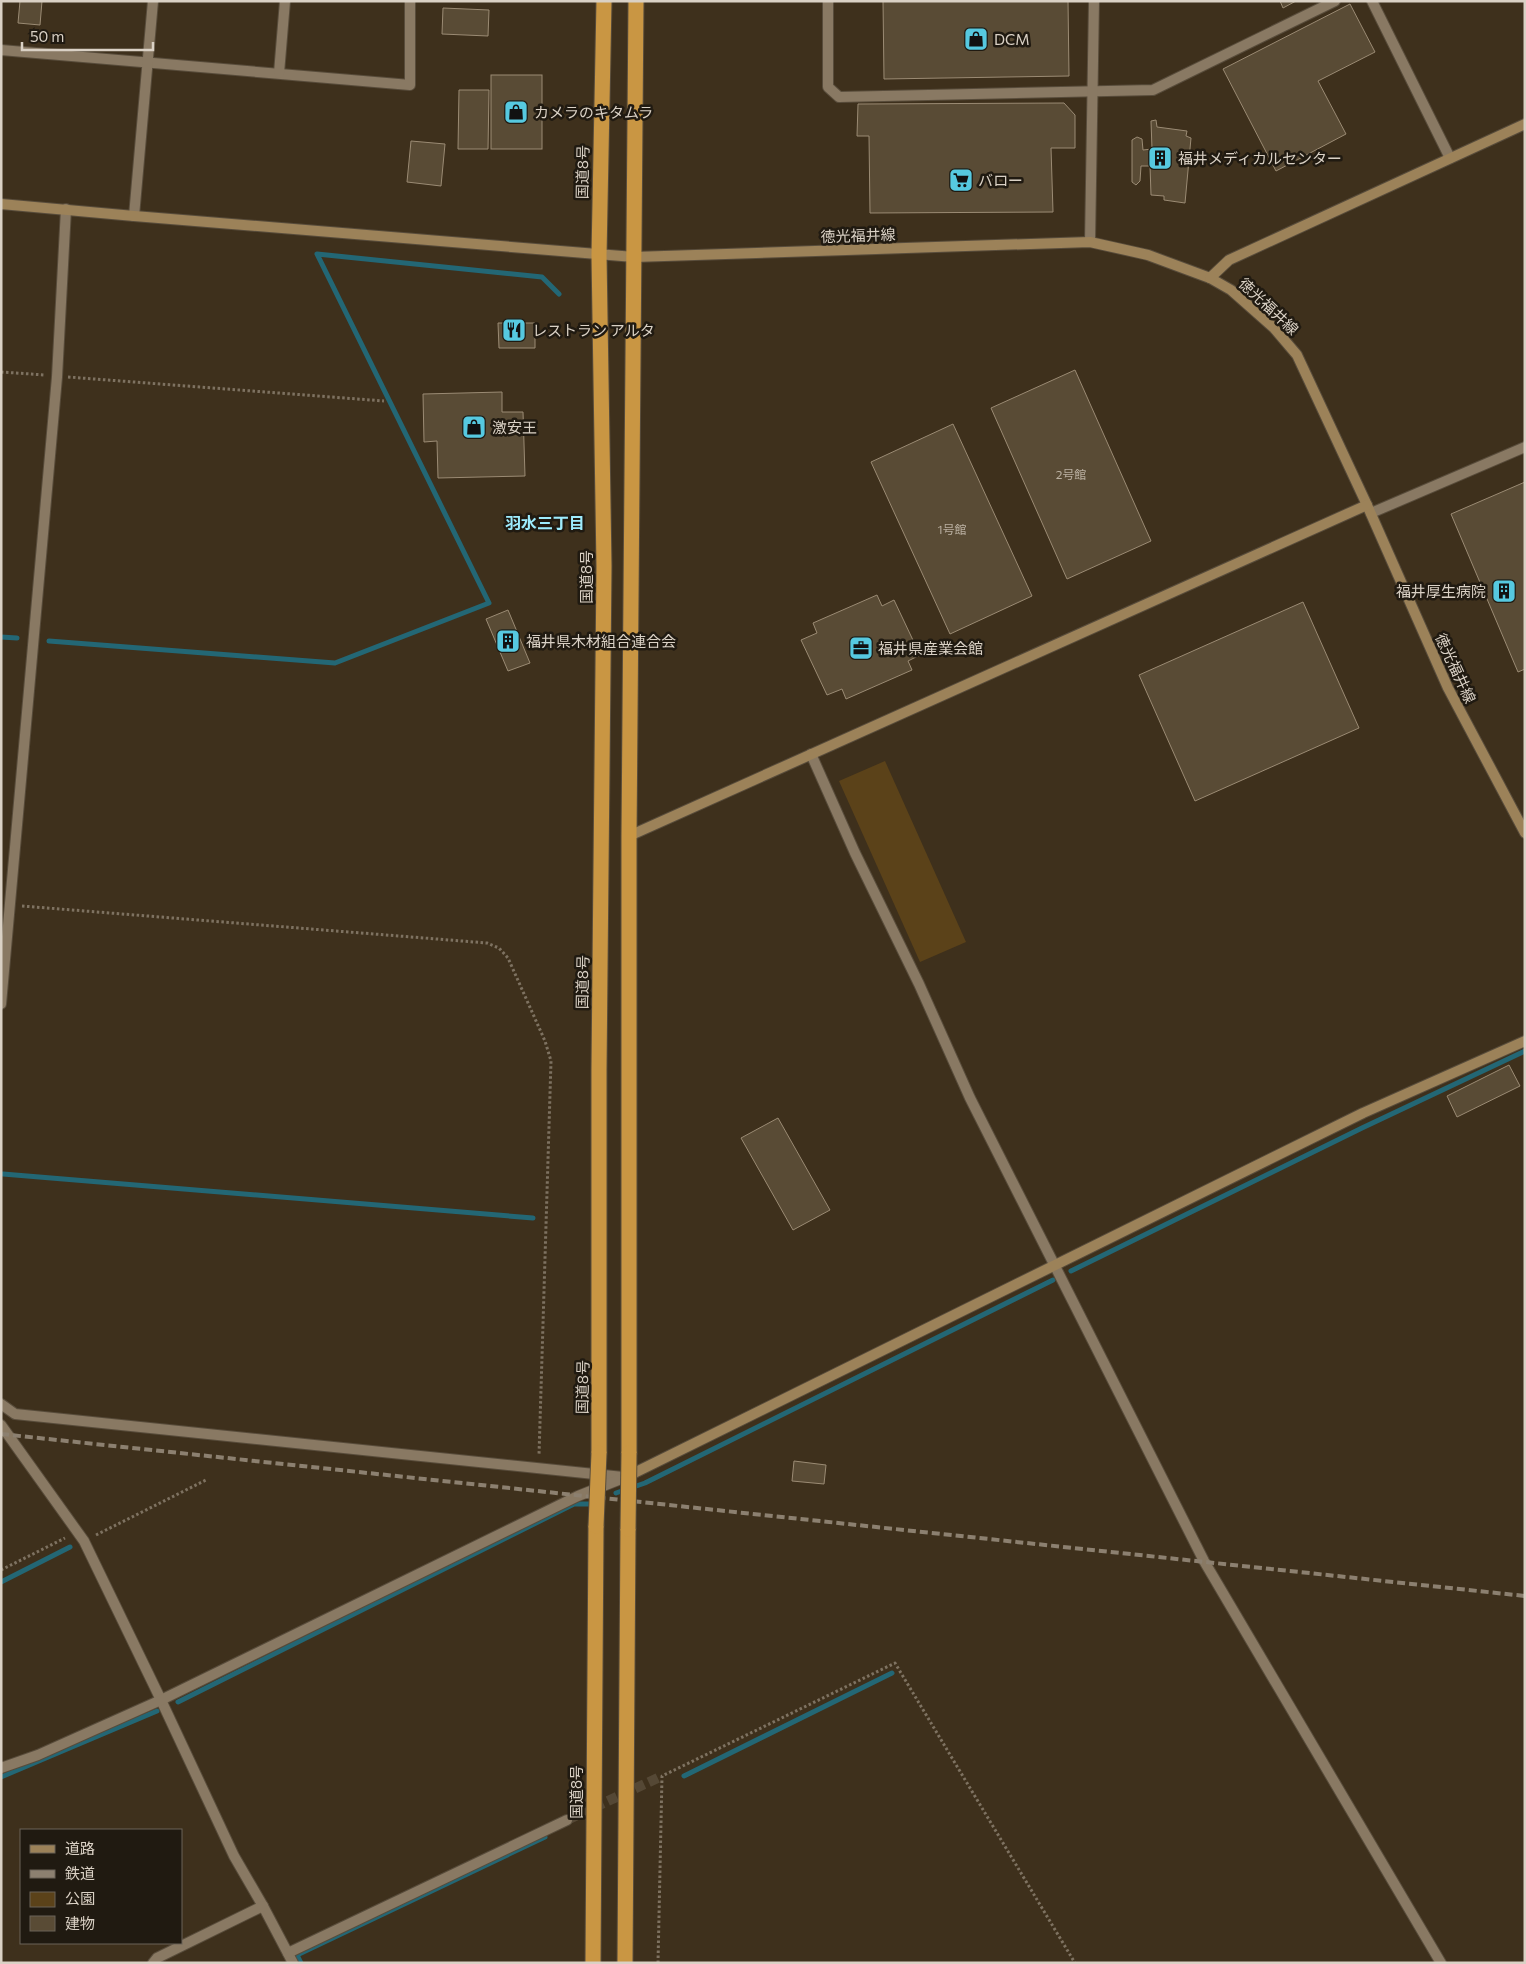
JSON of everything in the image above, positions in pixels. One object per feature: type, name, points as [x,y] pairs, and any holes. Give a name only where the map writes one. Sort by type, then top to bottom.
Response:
[{"type":"highway","name":"国道8号","points":[[593,1963],[596,1526],[599,1453],[599,1070],[604,566],[599,255],[604,1]]},
{"type":"highway","points":[[625,1963],[629,1453],[629,836],[636,1]]},
{"type":"street","points":[[134,216],[153,1]]},
{"type":"street","points":[[279,73],[284,1]]},
{"type":"street","points":[[1,50],[410,84],[410,1]]},
{"type":"street","points":[[828,1],[828,87],[839,97],[1153,90],[1335,1]]},
{"type":"street","points":[[1090,242],[1094,1]]},
{"type":"street","points":[[1372,1],[1450,158]]},
{"type":"street","points":[[1210,278],[1229,260],[1525,124]]},
{"type":"street","name":"徳光福井線","points":[[1,204],[634,257],[1090,242],[1148,255],[1210,278],[1231,290],[1274,328],[1297,355],[1369,509],[1448,688],[1525,833]]},
{"type":"street","points":[[1,1004],[57,376],[66,209]]},
{"type":"street","points":[[629,836],[1369,509],[1525,447]]},
{"type":"street","points":[[811,754],[859,862],[919,984],[970,1098],[1204,1561],[1441,1963]]},
{"type":"street","points":[[1,1768],[38,1755],[161,1700],[578,1496],[626,1477],[1363,1113],[1525,1041]]},
{"type":"street","points":[[1,1404],[14,1414],[626,1477]]},
{"type":"street","points":[[1,1425],[84,1540],[234,1856],[293,1963]]},
{"type":"street","points":[[288,1953],[567,1820]]},
{"type":"street","points":[[152,1963],[157,1958],[263,1906]]},
{"type":"path","points":[[1,372],[384,402]]},
{"type":"path","points":[[10,905],[477,943],[499,948],[508,958],[545,1041],[551,1061],[538,1468]]},
{"type":"path","points":[[84,1540],[206,1480]]},
{"type":"path","points":[[1,1570],[77,1532]]},
{"type":"path","points":[[658,1963],[662,1776],[895,1663],[1074,1963]]},
{"type":"green space","points":[[885,761],[966,942],[920,962],[839,781]]},
{"type":"building","points":[[20,1],[42,1],[40,25],[18,23]]},
{"type":"building","name":"DCM","points":[[883,1],[1068,1],[1069,76],[884,79]]},
{"type":"building","points":[[1280,1],[1296,1],[1283,8]]},
{"type":"building","points":[[1350,4],[1375,52],[1318,81],[1346,134],[1276,171],[1223,69]]},
{"type":"building","points":[[443,8],[489,10],[488,36],[442,34]]},
{"type":"building","name":"カメラのキタムラ","points":[[491,75],[542,75],[542,149],[491,149]]},
{"type":"building","points":[[459,90],[489,90],[488,149],[458,149]]},
{"type":"building","name":"バロー","points":[[1064,103],[1075,115],[1075,148],[1051,148],[1053,212],[870,213],[869,136],[857,136],[858,104]]},
{"type":"building","name":"福井メディカルセンター","points":[[1156,120],[1157,127],[1187,131],[1186,136],[1191,138],[1185,203],[1164,200],[1164,196],[1151,195],[1150,166],[1141,166],[1140,181],[1136,185],[1132,182],[1132,140],[1137,137],[1142,139],[1143,150],[1152,149],[1151,121]]},
{"type":"building","points":[[411,141],[445,144],[441,186],[407,182]]},
{"type":"building","points":[[498,323],[535,323],[535,348],[499,348]]},
{"type":"building","points":[[1075,370],[1151,541],[1067,579],[991,408]]},
{"type":"building","name":"激安王","points":[[502,392],[502,412],[523,412],[525,476],[438,478],[437,441],[424,442],[423,394]]},
{"type":"building","points":[[953,424],[1032,596],[950,634],[871,462]]},
{"type":"building","name":"福井厚生病院","points":[[1525,482],[1525,669],[1518,672],[1451,514]]},
{"type":"building","name":"福井県産業会館","points":[[877,595],[882,606],[894,600],[920,655],[908,661],[912,670],[846,699],[842,689],[827,695],[801,640],[817,633],[813,623]]},
{"type":"building","points":[[1303,602],[1359,728],[1195,801],[1139,675]]},
{"type":"building","name":"福井県木材組合連合会","points":[[508,610],[530,663],[508,671],[486,619]]},
{"type":"building","points":[[1509,1065],[1520,1086],[1457,1117],[1447,1096]]},
{"type":"building","points":[[778,1118],[830,1210],[793,1230],[741,1138]]},
{"type":"building","points":[[794,1461],[826,1465],[824,1484],[792,1481]]},
{"type":"waterway","points":[[49,641],[335,663],[489,603],[317,254],[542,277],[559,294]]},
{"type":"waterway","points":[[1,637],[17,638]]},
{"type":"waterway","points":[[1071,1271],[1362,1128],[1525,1051]]},
{"type":"waterway","points":[[3,1174],[533,1218]]},
{"type":"waterway","points":[[616,1493],[645,1483],[1053,1280]]},
{"type":"waterway","points":[[178,1702],[574,1504],[592,1504]]},
{"type":"waterway","points":[[1,1582],[70,1547]]},
{"type":"waterway","points":[[684,1776],[892,1673]]},
{"type":"waterway","points":[[1,1777],[157,1711]]},
{"type":"waterway","points":[[301,1963],[297,1955],[545,1837]]},
{"type":"tunnel","points":[[567,1820],[662,1776]]},
{"type":"railway","points":[[1,1434],[1525,1596]]},
{"type":"place","name":"DCM","points":[[976,39]]},
{"type":"place","name":"カメラのキタムラ","points":[[516,112]]},
{"type":"place","name":"福井メディカルセンター","points":[[1160,158]]},
{"type":"place","name":"バロー","points":[[961,180]]},
{"type":"place","name":"レストラン アルタ","points":[[514,330]]},
{"type":"place","name":"激安王","points":[[474,427]]},
{"type":"place","name":"福井厚生病院","points":[[1504,591]]},
{"type":"place","name":"福井県木材組合連合会","points":[[508,641]]},
{"type":"place","name":"福井県産業会館","points":[[861,648]]},
{"type":"district","name":"羽水三丁目","points":[[545,522]]}]
